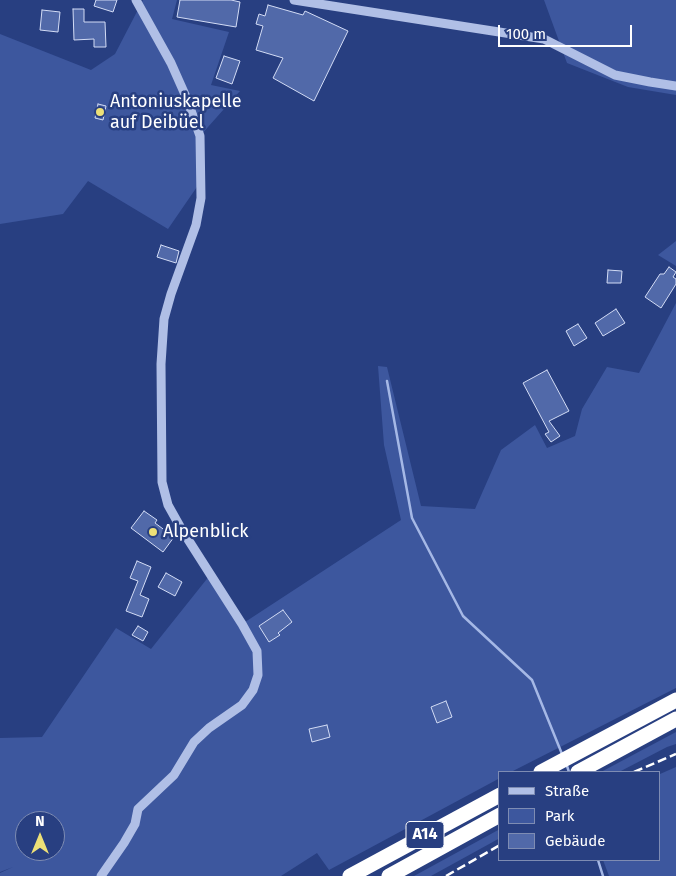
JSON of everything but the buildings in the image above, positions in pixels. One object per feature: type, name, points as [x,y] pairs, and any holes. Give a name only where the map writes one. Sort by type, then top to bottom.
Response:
[{"type":"highway","points":[[543,771],[675,700]]},
{"type":"highway","points":[[580,771],[676,719]]},
{"type":"highway","name":"A14","points":[[350,876],[498,796]]},
{"type":"highway","name":"A14","points":[[389,876],[498,816]]},
{"type":"street","points":[[101,876],[135,824],[138,809],[174,775],[194,742],[209,728],[242,705],[253,690],[258,675],[257,651],[182,530],[168,505],[162,482],[161,364],[164,319],[196,225],[201,198],[200,136],[188,99],[171,63],[136,0]]},
{"type":"street","points":[[294,0],[544,39],[615,74],[676,86]]},
{"type":"green space","points":[[143,0],[177,0],[172,19],[229,32],[211,85],[240,91],[200,136],[201,181],[168,229],[88,181],[63,214],[0,224],[0,34],[91,70],[115,54]]},
{"type":"green space","points":[[544,0],[676,0],[676,95],[628,87],[567,63]]},
{"type":"green space","points":[[676,241],[676,266],[658,255]]},
{"type":"green space","points":[[676,303],[676,688],[513,771],[498,771],[498,779],[329,870],[317,853],[281,876],[0,876],[0,873],[13,867],[0,872],[0,738],[42,737],[116,628],[151,649],[210,575],[242,624],[401,520],[384,445],[378,366],[387,367],[421,506],[475,509],[501,450],[535,425],[547,448],[575,436],[582,409],[607,367],[639,373]]},
{"type":"green space","points":[[676,732],[676,744],[621,771],[603,771]]},
{"type":"green space","points":[[676,767],[676,876],[609,876],[603,861],[661,861],[661,774]]},
{"type":"green space","points":[[498,830],[498,839],[431,876],[414,876]]},
{"type":"waterway","points":[[387,381],[412,518],[463,616],[532,680],[562,754]]},
{"type":"waterway","points":[[566,763],[569,771]]},
{"type":"waterway","points":[[598,861],[603,876]]},
{"type":"railway","points":[[636,771],[676,754]]},
{"type":"railway","points":[[446,876],[498,846]]},
{"type":"place","name":"Antoniuskapelle auf Deibüel","points":[[100,112]]},
{"type":"place","name":"Alpenblick","points":[[153,532]]}]
